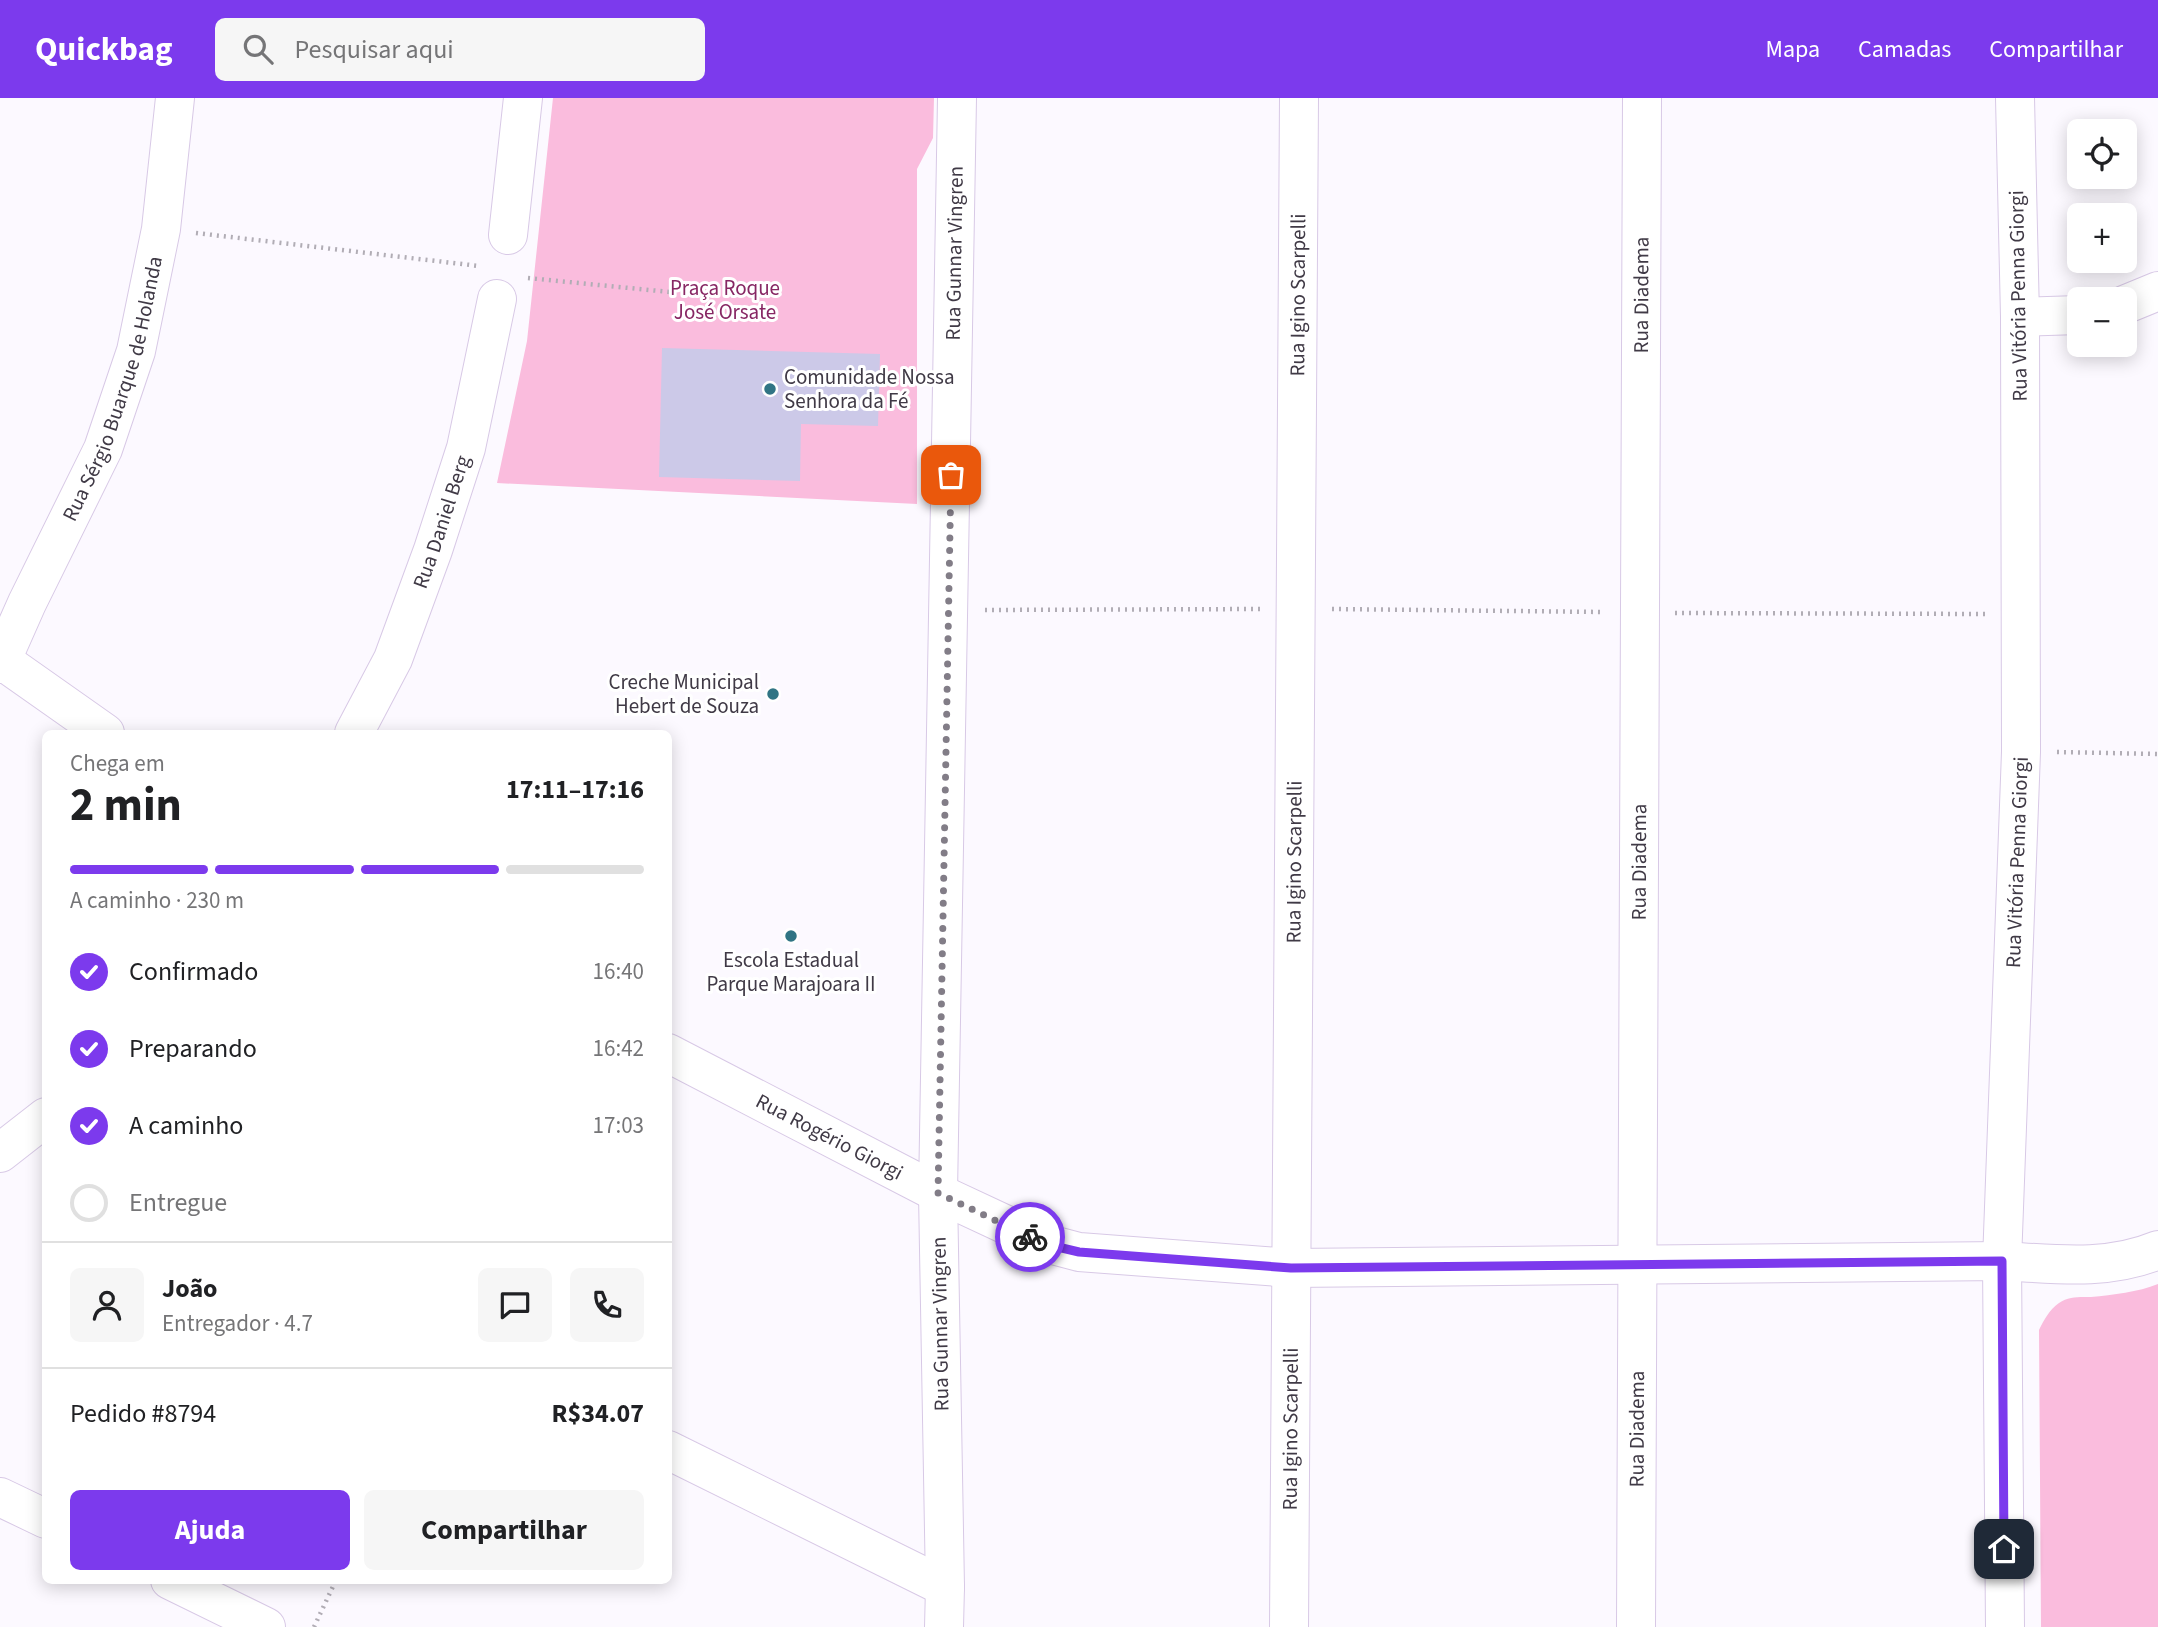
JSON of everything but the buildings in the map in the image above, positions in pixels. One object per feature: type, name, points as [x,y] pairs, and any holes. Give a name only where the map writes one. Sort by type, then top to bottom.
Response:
[{"type":"street","name":"Rua Sérgio Buarque de Holanda","points":[[1,661],[103,449],[136,351],[160,229],[175,98]]},
{"type":"street","points":[[508,235],[523,98]]},
{"type":"street","name":"Rua Gunnar Vingren","points":[[944,1627],[938,1193],[957,98]]},
{"type":"street","name":"Rua Igino Scarpelli","points":[[1289,1627],[1299,98]]},
{"type":"street","name":"Rua Diadema","points":[[1636,1627],[1642,98]]},
{"type":"street","name":"Rua Vitória Penna Giorgi","points":[[2005,1627],[2002,1261],[2021,752],[2020,317],[2015,98]]},
{"type":"street","name":"Rua Daniel Berg","points":[[356,730],[393,659],[433,550],[466,448],[501,282]]},
{"type":"street","points":[[2137,300],[2158,291]]},
{"type":"street","points":[[2020,317],[2067,315]]},
{"type":"street","points":[[1,661],[100,730]]},
{"type":"street","name":"Rua Rogério Giorgi","points":[[672,1055],[938,1193],[1045,1244],[1079,1252],[1291,1268],[2002,1261],[2088,1265],[2140,1258],[2158,1250]]},
{"type":"street","points":[[0,1153],[42,1120]]},
{"type":"street","points":[[672,1452],[945,1587]]},
{"type":"street","points":[[0,1497],[42,1517]]},
{"type":"street","points":[[178,1584],[266,1627]]},
{"type":"path","points":[[160,229],[477,265],[501,282],[710,296]]},
{"type":"path","points":[[949,610],[1297,608],[2021,614]]},
{"type":"path","points":[[2021,752],[2158,754]]},
{"type":"path","points":[[314,1627],[334,1584]]},
{"type":"green space","name":"Praça Roque José Orsate","points":[[553,98],[934,98],[933,138],[917,169],[917,504],[497,483],[527,341]]},
{"type":"green space","points":[[2158,1284],[2158,1627],[2041,1627],[2039,1330],[2052,1309],[2067,1299],[2125,1293]]},
{"type":"way so far","points":[[951,475],[938,1193],[1030,1237]]},
{"type":"place","name":"Comunidade Nossa Senhora da Fé","points":[[770,389]]},
{"type":"place","name":"Creche Municipal Hebert de Souza","points":[[773,694]]},
{"type":"place","name":"Escola Estadual Parque Marajoara II","points":[[791,936]]},
{"type":"route","points":[[1030,1237],[1045,1244],[1079,1252],[1291,1268],[2002,1261],[2004,1549]]}]
